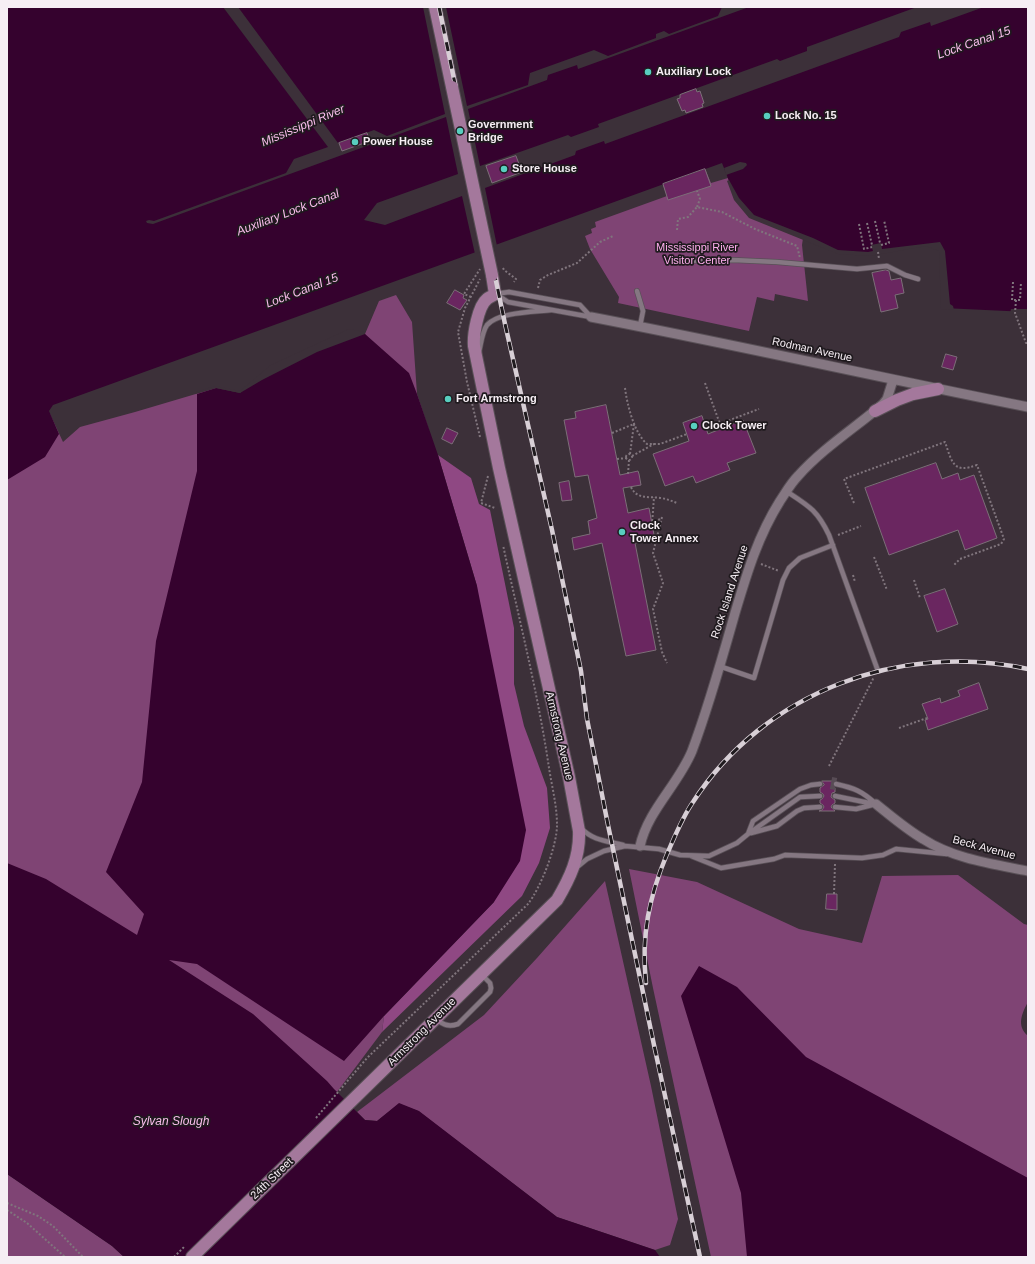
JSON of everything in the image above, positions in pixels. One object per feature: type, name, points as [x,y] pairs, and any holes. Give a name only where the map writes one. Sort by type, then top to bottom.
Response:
[{"type":"street","points":[[435,7],[487,276],[495,294]]},
{"type":"street","name":"Armstrong Avenue","points":[[352,1102],[557,900],[574,870],[579,838],[578,825],[477,361],[474,340],[480,308],[486,299],[495,294]]},
{"type":"street","name":"Rodman Avenue","points":[[591,317],[1028,407]]},
{"type":"street","name":"Rock Island Avenue","points":[[640,846],[642,835],[652,815],[684,768],[691,752],[750,564],[759,540],[771,516],[797,476],[834,442],[875,411],[887,399],[893,380]]},
{"type":"street","points":[[875,411],[913,394],[938,389]]},
{"type":"street","name":"Beck Avenue","points":[[876,804],[923,840],[940,848],[963,856],[1028,871]]},
{"type":"street","name":"24th Street","points":[[192,1257],[352,1102]]},
{"type":"lane","points":[[676,261],[733,260],[857,269],[888,266],[905,275],[918,278]]},
{"type":"lane","points":[[637,291],[643,311],[640,326]]},
{"type":"lane","points":[[495,294],[509,292],[580,305],[591,317]]},
{"type":"lane","name":"Rodman Avenue","points":[[495,294],[508,302],[591,317]]},
{"type":"lane","name":"Rodman Avenue","points":[[477,361],[484,330],[492,321],[502,317],[551,310]]},
{"type":"lane","points":[[786,491],[813,509],[822,520],[833,545],[878,671]]},
{"type":"lane","points":[[719,666],[754,678],[789,568],[800,558],[833,545]]},
{"type":"lane","points":[[748,834],[753,821],[800,789],[811,784],[820,784]]},
{"type":"lane","points":[[836,784],[854,788],[876,804]]},
{"type":"lane","points":[[578,825],[588,835],[625,846],[640,846],[680,855],[709,856],[737,843],[800,797],[820,796]]},
{"type":"lane","points":[[835,796],[876,804]]},
{"type":"lane","points":[[835,807],[856,809],[876,804]]},
{"type":"lane","points":[[748,834],[777,826],[797,811],[804,808],[820,807]]},
{"type":"lane","points":[[574,870],[587,859],[625,846]]},
{"type":"lane","points":[[692,856],[721,868],[774,859],[785,855],[862,858],[883,855],[896,849],[963,856]]},
{"type":"lane","points":[[435,1019],[446,1026],[458,1024],[490,992],[492,988],[490,983],[481,974]]},
{"type":"path","points":[[677,230],[678,219],[688,217],[697,207],[700,199],[698,191]]},
{"type":"path","points":[[697,207],[722,212],[755,229],[797,246],[801,264]]},
{"type":"path","points":[[875,221],[881,244],[889,243],[884,220]]},
{"type":"path","points":[[859,224],[864,248],[872,246],[867,223]]},
{"type":"path","points":[[538,288],[540,280],[548,274],[577,263],[600,242],[614,236]]},
{"type":"path","points":[[878,252],[879,258]]},
{"type":"path","points":[[504,270],[516,279],[514,282]]},
{"type":"path","points":[[471,297],[464,294],[476,274]]},
{"type":"path","points":[[481,441],[467,382],[458,332],[460,320],[471,297],[487,276]]},
{"type":"path","points":[[1013,282],[1012,300],[1016,300]]},
{"type":"path","points":[[1016,300],[1020,300],[1020,282]]},
{"type":"path","points":[[1016,300],[1015,313],[1026,343],[1028,344]]},
{"type":"path","points":[[705,383],[720,424]]},
{"type":"path","points":[[625,388],[627,404],[641,439],[647,444],[660,444],[687,434]]},
{"type":"path","points":[[706,429],[759,409]]},
{"type":"path","points":[[612,434],[634,424],[631,459],[617,460]]},
{"type":"path","points":[[854,503],[844,479],[945,442],[952,462],[958,468],[968,469],[977,465],[1004,539],[1001,544],[960,560],[952,566]]},
{"type":"path","points":[[628,474],[627,455],[631,455],[656,444]]},
{"type":"path","points":[[490,481],[488,475],[481,503],[495,508],[494,501]]},
{"type":"path","points":[[631,487],[633,492],[637,495],[662,498],[677,503]]},
{"type":"path","points":[[654,497],[652,525],[662,517],[653,553],[663,583],[653,609],[662,652],[667,663]]},
{"type":"path","points":[[840,541],[838,535],[860,526]]},
{"type":"path","points":[[316,1119],[367,1058],[528,904],[534,896],[554,845],[557,826],[556,806],[542,722],[502,538]]},
{"type":"path","points":[[874,557],[887,590]]},
{"type":"path","points":[[760,563],[786,574]]},
{"type":"path","points":[[852,571],[856,582]]},
{"type":"path","points":[[914,580],[920,598]]},
{"type":"path","points":[[830,766],[878,671]]},
{"type":"path","points":[[899,728],[927,718]]},
{"type":"path","points":[[834,894],[836,857]]},
{"type":"path","points":[[7,1203],[38,1216],[53,1226],[83,1257]]},
{"type":"path","points":[[7,1210],[26,1223],[65,1257]]},
{"type":"path","points":[[174,1257],[185,1246]]},
{"type":"green space","name":"Mississippi River Visitor Center","points":[[705,169],[711,183],[728,178],[736,199],[803,238],[802,245],[808,301],[775,294],[774,301],[757,297],[749,331],[618,303],[619,297],[590,249],[585,236],[592,233],[591,229],[596,227],[595,222],[667,196],[663,185]]},
{"type":"green space","points":[[396,295],[412,322],[417,394],[429,430],[365,334],[379,301]]},
{"type":"green space","points":[[216,388],[384,1016],[382,1032],[337,1092],[164,966],[137,936],[7,900],[7,451],[50,414],[63,442],[80,427]]},
{"type":"green space","points":[[629,869],[697,882],[799,929],[862,943],[882,876],[958,875],[1024,924],[1028,925],[1028,1002],[1022,1015],[1021,1024],[1024,1032],[1028,1036],[1028,1257],[711,1257]]},
{"type":"green space","points":[[605,881],[651,1086],[678,1219],[670,1245],[655,1250],[557,1217],[418,1111],[399,1104],[377,1121],[365,1120],[357,1112],[484,1015]]},
{"type":"green space","points":[[7,1174],[112,1246],[124,1257],[7,1257]]},
{"type":"shaded area","points":[[438,455],[471,478],[479,504],[490,510],[514,628],[514,684],[524,726],[547,788],[550,828],[539,863],[522,896],[382,1032],[384,1016],[494,902],[477,586]]},
{"type":"water","points":[[7,7],[1028,7],[1028,312],[943,308],[941,250],[927,244],[870,254],[838,252],[750,217],[736,199],[722,163],[53,405],[49,411],[59,434],[45,457],[7,480]]},
{"type":"water","name":"Sylvan Slough","points":[[350,331],[365,334],[409,373],[438,455],[477,586],[526,830],[520,861],[494,902],[384,1016],[344,1061],[197,964],[169,960],[253,1014],[327,1081],[365,1120],[377,1121],[399,1103],[419,1111],[557,1217],[655,1250],[660,1257],[124,1257],[112,1246],[7,1174],[7,863],[46,879],[137,935],[144,914],[106,872],[142,782],[156,641],[197,471],[197,394],[216,388],[240,393],[272,366]]},
{"type":"water","points":[[699,966],[737,987],[806,1057],[1028,1178],[1028,1257],[747,1257],[741,1193],[681,996]]},
{"type":"pier","points":[[223,7],[238,7],[338,143],[374,130],[387,136],[445,114],[423,7],[446,7],[467,106],[528,85],[530,73],[594,50],[608,56],[656,38],[656,34],[664,31],[669,34],[718,16],[722,7],[749,7],[578,69],[577,65],[548,75],[547,80],[468,109],[480,166],[568,135],[571,137],[599,127],[598,124],[777,59],[780,61],[807,51],[807,47],[917,7],[984,7],[931,26],[930,22],[901,32],[899,37],[605,144],[604,141],[576,151],[575,155],[485,188],[497,246],[475,254],[462,196],[385,225],[364,220],[377,203],[458,174],[446,117],[153,224],[147,223],[146,221],[154,221],[286,173],[294,159],[328,147]]},
{"type":"pier","points":[[740,162],[746,163],[747,165],[743,169],[726,175],[724,168]]},
{"type":"pier","points":[[729,180],[739,198],[754,215],[813,238],[838,250],[868,252],[873,251],[871,245],[881,243],[882,249],[940,242],[945,251],[950,304],[953,306],[954,310],[941,309],[939,251],[926,246],[870,256],[838,254],[749,218],[734,200],[727,181]]},
{"type":"pier","points":[[1011,309],[1028,309],[1028,314],[1010,313]]},
{"type":"pier","points":[[349,329],[364,332],[365,334],[317,352],[240,393],[216,388],[195,394],[196,392],[215,386],[240,391],[271,365]]},
{"type":"building","points":[[696,89],[697,92],[700,91],[704,103],[702,104],[703,107],[686,113],[685,110],[682,111],[677,99],[680,98],[680,95]]},
{"type":"building","name":"Power House","points":[[367,133],[370,141],[342,151],[339,143]]},
{"type":"building","name":"Store House","points":[[516,156],[522,172],[492,183],[486,166]]},
{"type":"building","points":[[705,169],[711,186],[668,200],[663,184]]},
{"type":"building","points":[[886,270],[889,271],[891,280],[901,278],[904,293],[895,295],[898,308],[881,312],[872,273]]},
{"type":"building","points":[[455,290],[464,295],[463,298],[467,300],[460,310],[447,303]]},
{"type":"building","points":[[946,354],[957,357],[953,370],[942,367]]},
{"type":"building","name":"Clock Tower Annex","points":[[606,405],[620,475],[638,471],[639,474],[641,485],[623,488],[628,513],[649,508],[655,540],[635,543],[656,650],[626,656],[602,543],[574,550],[572,538],[590,534],[588,521],[597,518],[588,475],[575,477],[564,420],[576,418],[575,412]]},
{"type":"building","points":[[702,416],[708,434],[743,420],[756,453],[727,463],[730,470],[696,483],[693,476],[665,486],[653,454],[689,441],[683,423]]},
{"type":"building","name":"Fort Armstrong","points":[[447,428],[458,433],[452,444],[442,439]]},
{"type":"building","points":[[936,463],[942,479],[958,473],[960,480],[974,475],[997,538],[965,550],[958,530],[889,555],[865,488]]},
{"type":"building","points":[[569,481],[572,500],[562,501],[559,483]]},
{"type":"building","points":[[945,589],[958,624],[937,632],[924,596]]},
{"type":"building","points":[[979,683],[988,709],[928,730],[925,720],[928,719],[922,704],[940,698],[941,703],[960,696],[958,691]]},
{"type":"building","points":[[822,781],[833,781],[832,785],[835,788],[835,792],[832,793],[831,797],[835,800],[835,803],[831,807],[835,811],[819,811],[824,807],[820,803],[820,800],[824,796],[820,792],[820,788],[824,785]]},
{"type":"building","points":[[827,894],[837,894],[837,910],[826,909]]},
{"type":"tunnel","points":[[831,783],[836,784]]},
{"type":"railway","points":[[439,7],[505,324],[552,530],[581,671],[587,719],[608,825],[700,1257]]},
{"type":"railway","points":[[646,983],[645,949],[651,901],[655,886],[673,841],[693,802],[723,764],[757,731],[797,704],[840,684],[885,670],[932,662],[980,662],[1028,669]]},
{"type":"place","name":"Auxiliary Lock","points":[[648,72]]},
{"type":"place","name":"Lock No. 15","points":[[767,116]]},
{"type":"place","name":"Government Bridge","points":[[460,131]]},
{"type":"place","name":"Power House","points":[[355,142]]},
{"type":"place","name":"Store House","points":[[504,169]]},
{"type":"place","name":"Fort Armstrong","points":[[448,399]]},
{"type":"place","name":"Clock Tower","points":[[694,426]]},
{"type":"place","name":"Clock Tower Annex","points":[[622,532]]},
{"type":"water label","name":"Lock Canal 15","points":[[974,43]]},
{"type":"water label","name":"Mississippi River","points":[[303,126]]},
{"type":"water label","name":"Auxiliary Lock Canal","points":[[288,213]]},
{"type":"water label","name":"Lock Canal 15","points":[[302,291]]}]
